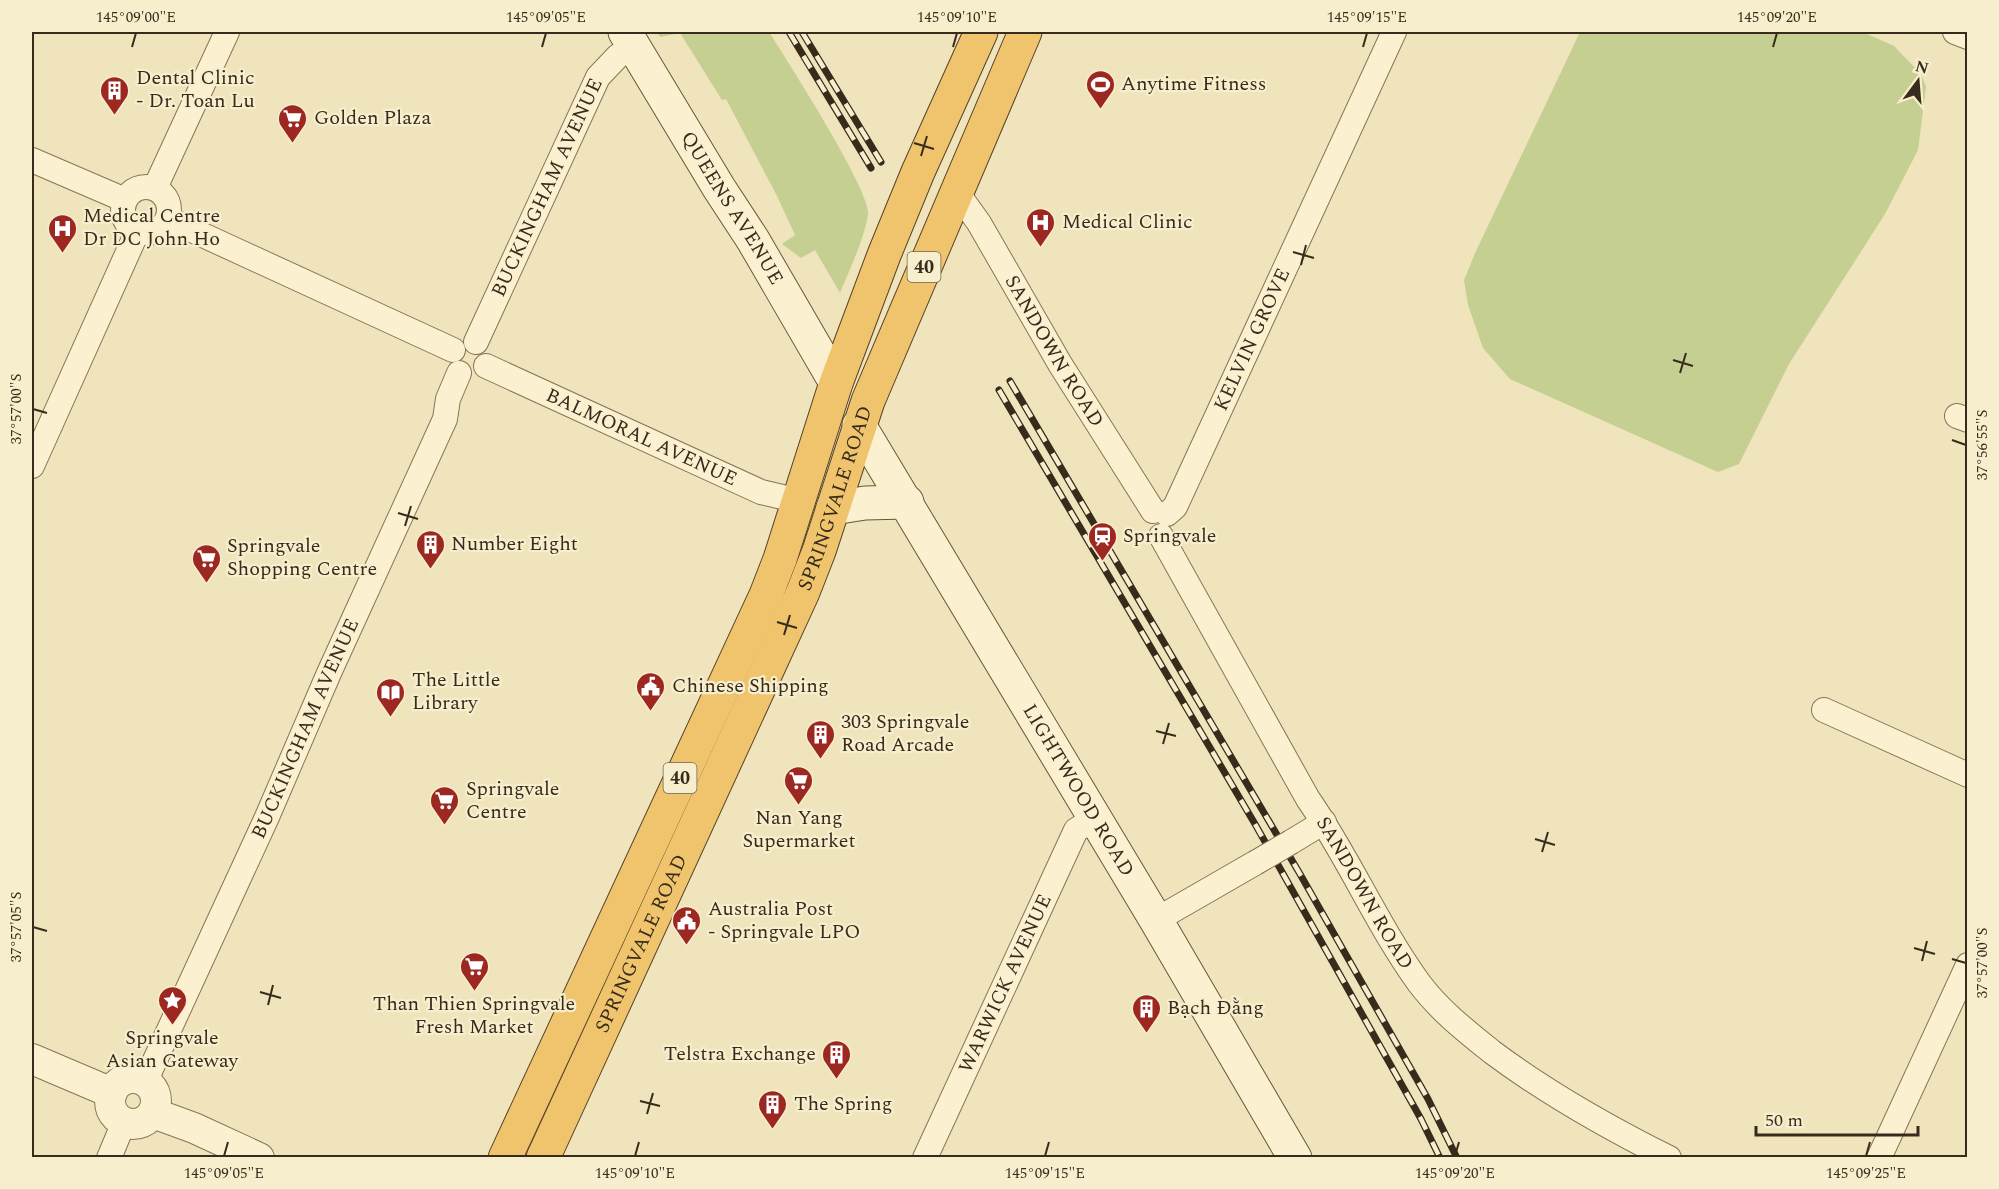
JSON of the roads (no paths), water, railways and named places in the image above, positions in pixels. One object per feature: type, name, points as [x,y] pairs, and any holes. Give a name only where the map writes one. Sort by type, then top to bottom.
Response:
[{"type":"highway","name":"SPRINGVALE ROAD","points":[[505,1158],[766,595],[780,559],[836,383],[898,220],[981,32]]},
{"type":"highway","name":"SPRINGVALE ROAD","points":[[543,1158],[803,592],[859,425],[1025,32]]},
{"type":"highway","points":[[836,383],[859,425]]},
{"type":"main road","name":"QUEENS AVENUE","points":[[630,39],[719,188],[753,240],[836,383]]},
{"type":"main road","name":"LIGHTWOOD ROAD","points":[[859,425],[1156,920],[1295,1158]]},
{"type":"main road","points":[[833,508],[865,503],[907,502]]},
{"type":"street","points":[[155,188],[227,32]]},
{"type":"street","name":"KELVIN GROVE","points":[[1160,520],[1175,507],[1394,32]]},
{"type":"street","points":[[1955,32],[1968,37]]},
{"type":"street","name":"BUCKINGHAM AVENUE","points":[[476,342],[598,77],[630,39]]},
{"type":"street","points":[[32,160],[124,200]]},
{"type":"street","points":[[139,187],[155,188],[165,196],[169,203],[168,219],[158,230],[137,232],[126,222],[122,207],[124,200],[139,187]]},
{"type":"street","name":"SANDOWN ROAD","points":[[956,191],[983,231],[1060,364],[1160,520],[1308,799],[1324,822],[1419,984],[1461,1028],[1516,1069],[1599,1122],[1668,1158]]},
{"type":"street","points":[[168,219],[453,350]]},
{"type":"street","points":[[32,466],[137,232]]},
{"type":"street","points":[[471,340],[476,342],[487,354],[486,366],[477,374],[465,376],[455,370],[451,360],[453,350],[460,342],[471,340]]},
{"type":"street","name":"BALMORAL AVENUE","points":[[486,366],[762,492],[799,501]]},
{"type":"street","name":"BUCKINGHAM AVENUE","points":[[145,1082],[224,913],[445,418],[448,399],[459,373]]},
{"type":"street","points":[[1824,710],[1968,774]]},
{"type":"street","name":"WARWICK AVENUE","points":[[925,1158],[1071,840],[1076,830],[1094,819]]},
{"type":"street","points":[[1156,920],[1324,822]]},
{"type":"street","points":[[1879,1158],[1968,965]]},
{"type":"street","points":[[32,1059],[112,1093]]},
{"type":"street","points":[[133,1078],[145,1082],[154,1092],[156,1106],[144,1122],[131,1124],[124,1122],[111,1107],[112,1093],[116,1087],[133,1078]]},
{"type":"street","points":[[153,1113],[194,1128],[259,1158]]},
{"type":"street","points":[[109,1158],[124,1122]]},
{"type":"railway","points":[[789,32],[871,168]]},
{"type":"railway","points":[[802,32],[881,162]]},
{"type":"railway","points":[[1010,381],[1300,874],[1428,1099],[1457,1158]]},
{"type":"railway","points":[[999,390],[1255,824],[1421,1119],[1440,1158]]},
{"type":"place","name":"Anytime Fitness","points":[[1100,110]]},
{"type":"place","name":"Dental Clinic - Dr. Toan Lu","points":[[115,116]]},
{"type":"place","name":"Golden Plaza","points":[[293,144]]},
{"type":"place","name":"Medical Clinic","points":[[1041,248]]},
{"type":"place","name":"Medical Centre Dr DC John Ho","points":[[62,254]]},
{"type":"place","name":"Springvale","points":[[1102,562]]},
{"type":"place","name":"Number Eight","points":[[430,570]]},
{"type":"place","name":"Springvale Shopping Centre","points":[[206,584]]},
{"type":"place","name":"Chinese Shipping","points":[[651,712]]},
{"type":"place","name":"The Little Library","points":[[391,718]]},
{"type":"place","name":"303 Springvale Road Arcade","points":[[820,760]]},
{"type":"place","name":"Nan Yang Supermarket","points":[[799,806]]},
{"type":"place","name":"Springvale Centre","points":[[445,826]]},
{"type":"place","name":"Australia Post - Springvale LPO","points":[[687,946]]},
{"type":"place","name":"Than Thien Springvale Fresh Market","points":[[474,992]]},
{"type":"place","name":"Springvale Asian Gateway","points":[[172,1026]]},
{"type":"place","name":"Bạch Đằng","points":[[1146,1034]]},
{"type":"place","name":"Telstra Exchange","points":[[837,1080]]},
{"type":"place","name":"The Spring","points":[[773,1130]]}]
